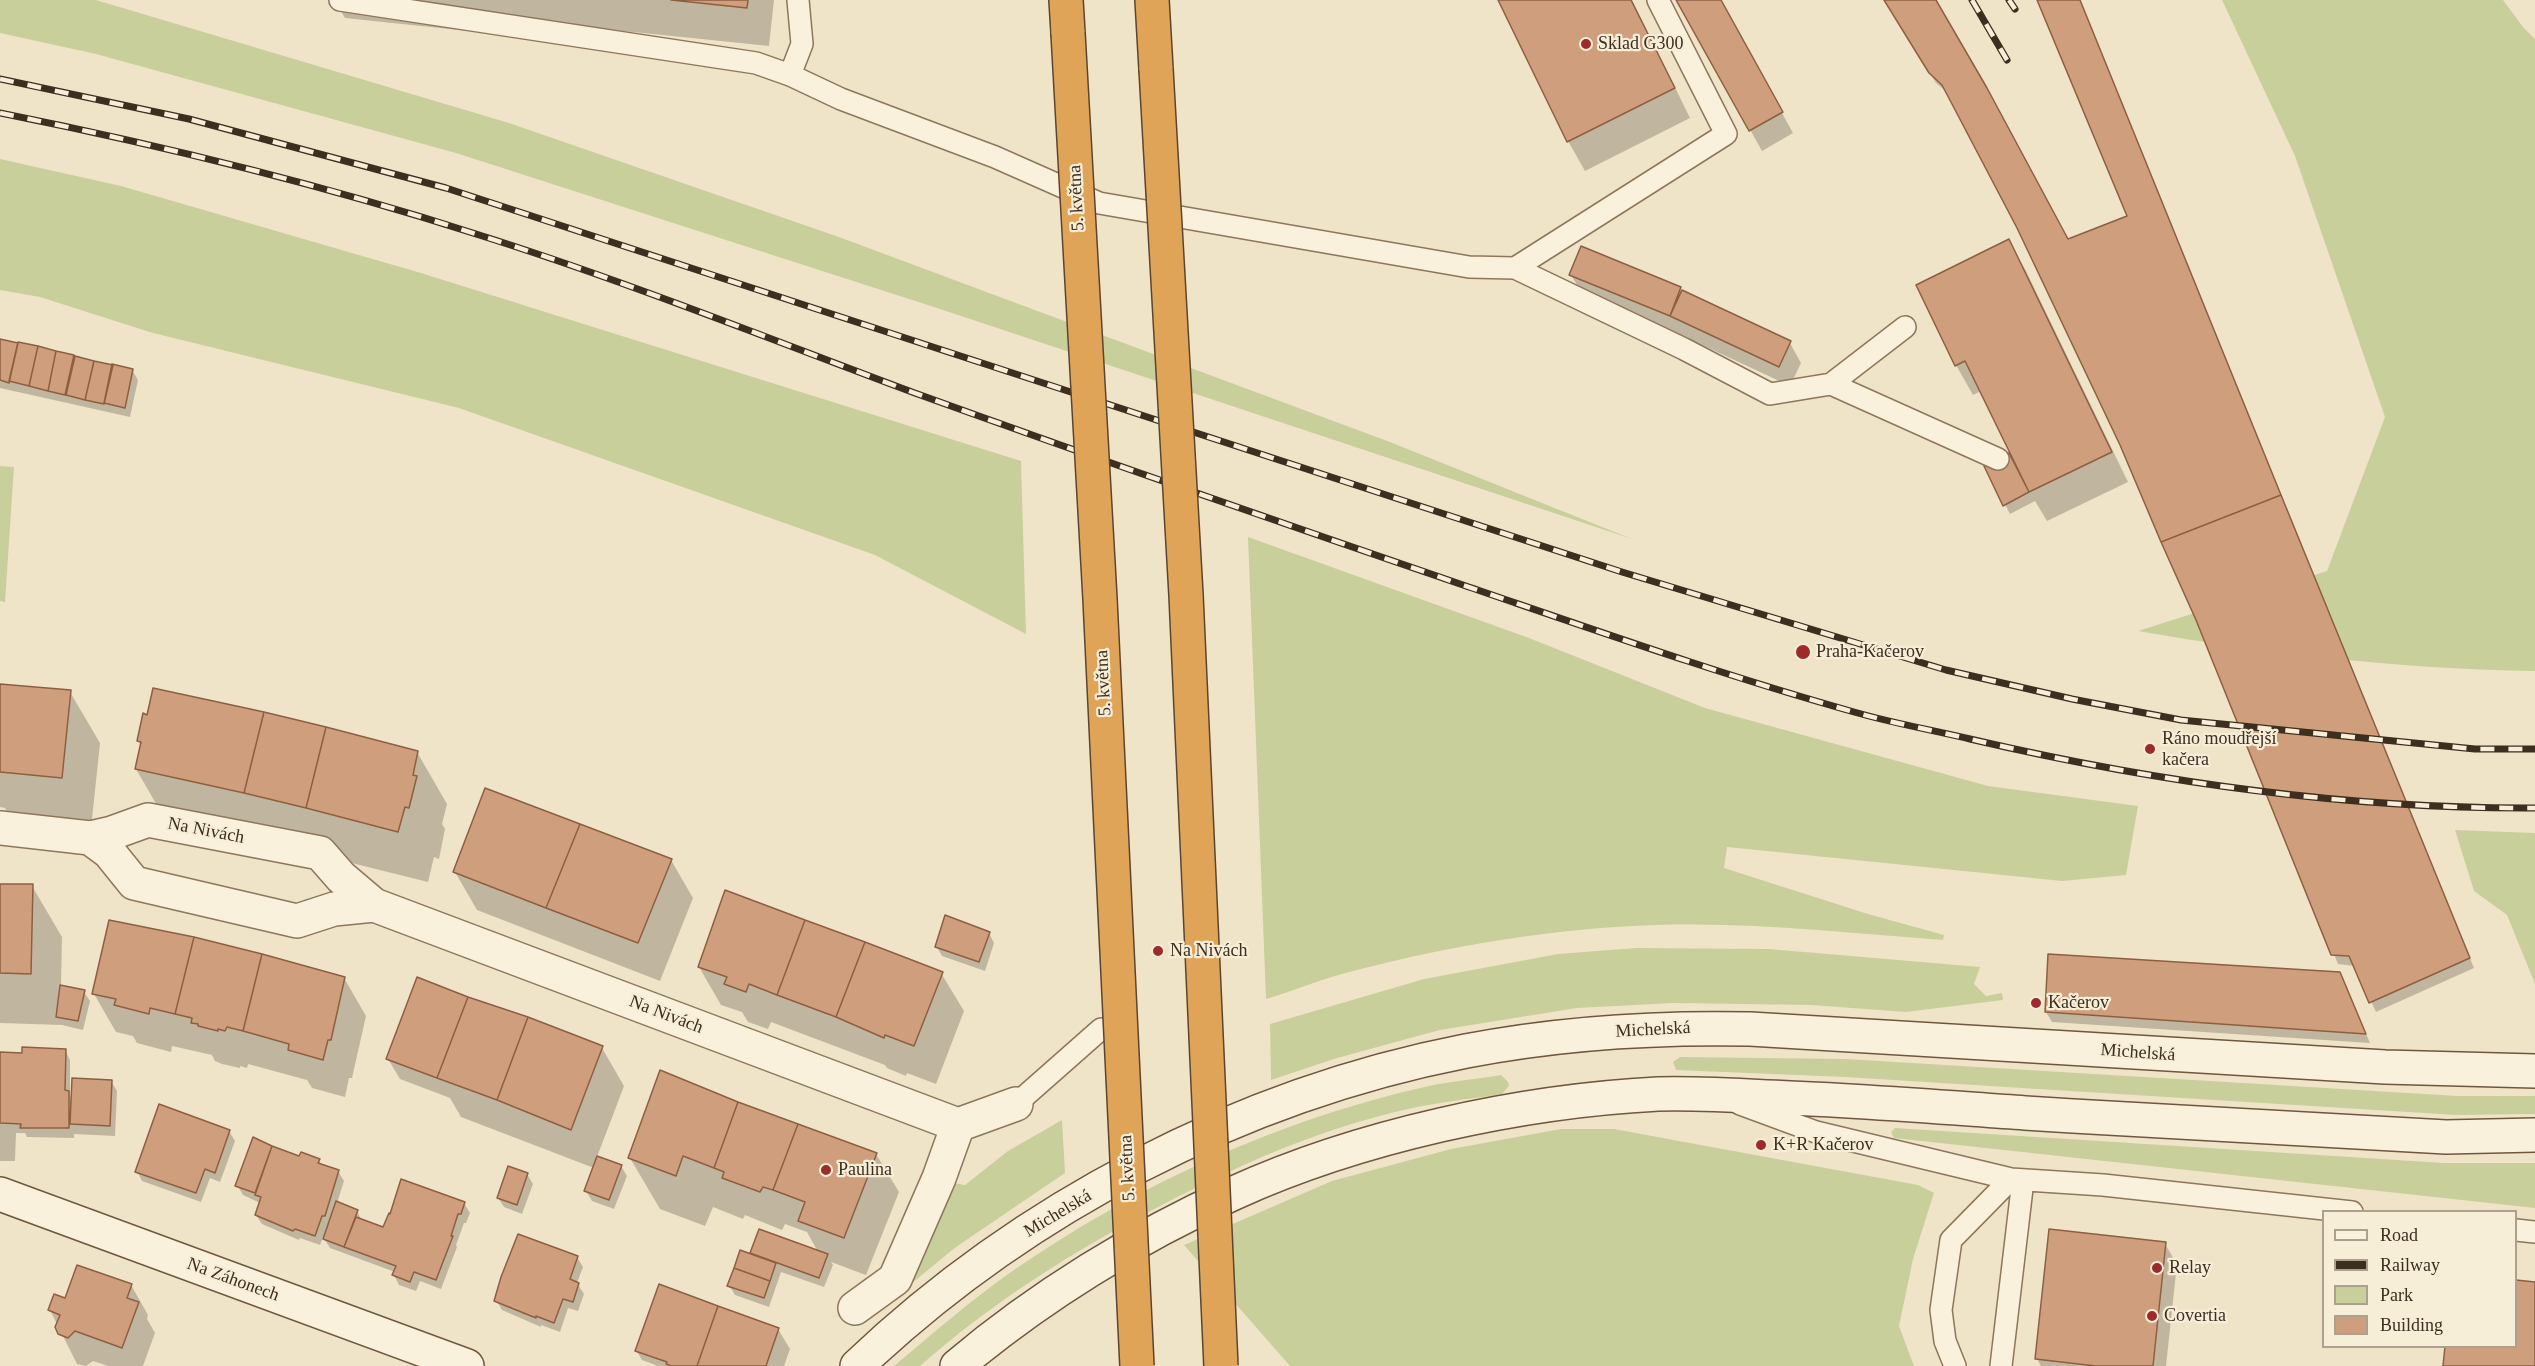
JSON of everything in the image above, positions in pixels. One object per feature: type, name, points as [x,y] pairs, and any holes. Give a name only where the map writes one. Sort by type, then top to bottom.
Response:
[{"type":"highway","name":"5. května","points":[[1066,0],[1100,599],[1137,1366]]},
{"type":"highway","points":[[1152,0],[1186,595],[1221,1366]]},
{"type":"main road","name":"Na Nivách","points":[[0,828],[90,838],[148,820],[320,853],[341,877],[374,905],[958,1125]]},
{"type":"main road","name":"Na Nivách","points":[[90,838],[109,852],[134,883],[297,921],[334,909],[374,905]]},
{"type":"main road","name":"Michelská","points":[[857,1366],[921,1310],[1012,1242],[1067,1206],[1160,1156],[1295,1098],[1397,1067],[1475,1050],[1606,1033],[1668,1029],[1750,1029],[2351,1065],[2535,1071]]},
{"type":"main road","points":[[957,1366],[1069,1283],[1225,1197],[1281,1175],[1397,1137],[1487,1116],[1629,1096],[1715,1095],[1823,1099],[2446,1137],[2535,1135]]},
{"type":"main road","points":[[855,1308],[895,1279],[939,1178],[958,1125],[1016,1104]]},
{"type":"main road","name":"Na Záhonech","points":[[0,1194],[467,1366]]},
{"type":"lane","points":[[340,0],[756,63],[790,75],[841,99],[995,157],[1099,203],[1469,267],[1515,268],[1684,349],[1770,394],[1831,384],[1905,327]]},
{"type":"lane","points":[[790,75],[802,44],[798,0]]},
{"type":"lane","points":[[1515,268],[1726,134],[1658,0]]},
{"type":"lane","points":[[1831,384],[1998,459]]},
{"type":"lane","points":[[1016,1104],[1101,1029]]},
{"type":"lane","points":[[1715,1095],[1816,1132],[2017,1179],[2103,1185],[2334,1210]]},
{"type":"lane","points":[[1955,1366],[1945,1341],[1941,1310],[1951,1240],[2017,1179]]},
{"type":"lane","points":[[2001,1366],[2017,1179]]},
{"type":"lane","points":[[2517,1230],[2535,1232]]},
{"type":"green space","points":[[0,0],[96,0],[509,123],[839,237],[1390,442],[1632,539],[937,308],[456,153],[96,54],[0,33]]},
{"type":"green space","points":[[2222,0],[2503,0],[2535,39],[2535,671],[2385,664],[2237,647],[2138,631],[2327,571],[2385,417],[2295,156]]},
{"type":"green space","points":[[0,159],[121,186],[421,273],[1021,461],[1026,634],[875,555],[459,408],[153,333],[40,297],[0,290]]},
{"type":"green space","points":[[0,466],[14,467],[5,602],[0,601]]},
{"type":"green space","points":[[1248,537],[1529,638],[1705,708],[1988,786],[2138,806],[2126,875],[2062,881],[1727,847],[1724,868],[1868,914],[1944,935],[1943,940],[1800,929],[1693,924],[1582,930],[1506,939],[1394,961],[1345,973],[1266,999]]},
{"type":"green space","points":[[2455,830],[2535,833],[2535,984],[2507,915],[2474,891]]},
{"type":"green space","points":[[1636,948],[1769,949],[1980,967],[1974,984],[1986,996],[2002,993],[2003,1000],[1906,1012],[1811,1005],[1673,1003],[1577,1008],[1440,1030],[1337,1058],[1271,1080],[1270,1024],[1424,979],[1558,954]]},
{"type":"green space","points":[[1680,1057],[1846,1059],[2458,1096],[2535,1096],[2535,1114],[2456,1115],[1845,1077],[1676,1070],[1673,1062]]},
{"type":"green space","points":[[1501,1075],[1509,1086],[1502,1094],[1431,1104],[1344,1126],[1221,1175],[1130,1222],[1036,1278],[948,1342],[920,1366],[894,1366],[966,1306],[1059,1240],[1108,1211],[1211,1159],[1264,1136],[1373,1100],[1429,1086]]},
{"type":"green space","points":[[1062,1120],[1065,1173],[956,1247],[906,1288],[948,1182],[965,1185],[1008,1151]]},
{"type":"green space","points":[[1895,1128],[2444,1163],[2535,1163],[2535,1208],[1894,1138],[1891,1132]]},
{"type":"green space","points":[[1561,1129],[1614,1129],[1918,1185],[1934,1193],[1913,1259],[1899,1326],[1914,1366],[1290,1366],[1184,1245],[1332,1181],[1451,1149]]},
{"type":"building","points":[[671,0],[748,0],[747,8]]},
{"type":"building","name":"Sklad G300","points":[[1498,0],[1631,0],[1675,88],[1567,142]]},
{"type":"building","points":[[1676,0],[1721,0],[1783,112],[1749,131]]},
{"type":"building","points":[[1884,0],[1936,0],[1987,88],[2068,239],[2127,216],[2037,0],[2080,0],[2281,495],[2161,542],[2120,445],[2017,228],[1942,85],[1929,73]]},
{"type":"building","points":[[2009,239],[2112,452],[2029,492],[1965,361],[1955,366],[1916,285]]},
{"type":"building","points":[[1581,246],[1681,287],[1670,316],[1569,275]]},
{"type":"building","points":[[1682,290],[1791,341],[1779,367],[1670,316]]},
{"type":"building","points":[[0,339],[18,343],[9,383],[0,380]]},
{"type":"building","points":[[18,342],[38,346],[29,386],[9,381]]},
{"type":"building","points":[[38,346],[56,351],[48,391],[29,386]]},
{"type":"building","points":[[56,351],[74,355],[65,395],[48,391]]},
{"type":"building","points":[[75,356],[94,361],[85,400],[66,395]]},
{"type":"building","points":[[94,361],[113,365],[104,404],[85,400]]},
{"type":"building","points":[[112,364],[133,369],[125,408],[104,403]]},
{"type":"building","points":[[2009,453],[2029,492],[2003,506],[1984,466]]},
{"type":"building","points":[[2281,495],[2470,958],[2369,1003],[2349,956],[2331,955],[2196,620],[2161,542]]},
{"type":"building","points":[[0,684],[71,690],[62,778],[0,772]]},
{"type":"building","points":[[153,688],[264,712],[244,793],[135,769],[141,742],[137,741],[143,713],[147,715]]},
{"type":"building","points":[[264,712],[326,727],[306,808],[244,793]]},
{"type":"building","points":[[326,727],[418,751],[413,775],[417,776],[409,808],[405,807],[398,832],[306,808]]},
{"type":"building","points":[[485,788],[580,824],[546,908],[453,872]]},
{"type":"building","points":[[580,824],[672,859],[638,943],[546,908]]},
{"type":"building","points":[[0,884],[33,884],[31,974],[0,973]]},
{"type":"building","points":[[725,890],[805,920],[777,995],[749,984],[746,992],[724,984],[727,977],[698,967]]},
{"type":"building","points":[[945,915],[990,932],[979,962],[935,947]]},
{"type":"building","points":[[109,920],[194,937],[175,1014],[150,1008],[149,1014],[114,1005],[116,999],[92,994]]},
{"type":"building","points":[[805,920],[865,942],[836,1017],[777,995]]},
{"type":"building","points":[[194,937],[262,954],[243,1031],[227,1027],[225,1031],[218,1029],[218,1031],[198,1026],[198,1024],[191,1023],[192,1018],[175,1014]]},
{"type":"building","points":[[865,942],[943,972],[914,1046],[885,1035],[884,1038],[836,1017]]},
{"type":"building","points":[[262,954],[345,977],[331,1040],[328,1040],[323,1060],[288,1050],[289,1044],[243,1031]]},
{"type":"building","points":[[2048,954],[2340,972],[2366,1034],[2045,1012]]},
{"type":"building","points":[[417,977],[468,997],[437,1078],[386,1059]]},
{"type":"building","points":[[60,985],[85,990],[78,1021],[56,1017]]},
{"type":"building","points":[[468,997],[528,1017],[497,1100],[437,1078]]},
{"type":"building","points":[[528,1017],[603,1046],[571,1130],[497,1100]]},
{"type":"building","points":[[22,1047],[66,1049],[65,1090],[69,1091],[69,1128],[20,1128],[21,1124],[0,1123],[0,1052],[22,1053]]},
{"type":"building","points":[[660,1070],[738,1102],[714,1168],[683,1156],[676,1176],[628,1158]]},
{"type":"building","points":[[72,1078],[112,1080],[110,1126],[70,1124]]},
{"type":"building","points":[[738,1102],[798,1124],[773,1190],[763,1187],[760,1192],[722,1178],[724,1172],[714,1168]]},
{"type":"building","points":[[159,1104],[230,1130],[215,1173],[205,1169],[196,1193],[135,1172]]},
{"type":"building","name":"Paulina","points":[[798,1124],[877,1153],[844,1238],[798,1221],[805,1202],[773,1190]]},
{"type":"building","points":[[253,1137],[272,1146],[255,1193],[235,1186]]},
{"type":"building","points":[[272,1146],[299,1156],[301,1152],[320,1159],[318,1163],[339,1170],[325,1216],[322,1216],[315,1236],[295,1229],[293,1231],[255,1215],[261,1197],[255,1195]]},
{"type":"building","points":[[597,1156],[622,1165],[609,1200],[584,1191]]},
{"type":"building","points":[[508,1166],[528,1173],[517,1205],[497,1198]]},
{"type":"building","points":[[401,1179],[465,1202],[461,1214],[458,1214],[451,1236],[453,1236],[436,1280],[414,1272],[410,1282],[392,1275],[396,1266],[344,1247],[356,1217],[383,1227],[390,1214]]},
{"type":"building","points":[[336,1201],[358,1210],[344,1247],[323,1239]]},
{"type":"building","points":[[759,1229],[828,1254],[819,1278],[750,1253]]},
{"type":"building","points":[[2049,1229],[2166,1242],[2153,1366],[2096,1366],[2035,1359]]},
{"type":"building","points":[[518,1234],[578,1256],[570,1279],[579,1283],[573,1302],[563,1299],[554,1323],[494,1301]]},
{"type":"building","points":[[740,1250],[776,1263],[770,1281],[734,1268]]},
{"type":"building","points":[[77,1265],[132,1284],[127,1298],[139,1302],[122,1348],[75,1331],[68,1338],[58,1334],[55,1327],[60,1315],[48,1310],[54,1294],[65,1298]]},
{"type":"building","points":[[734,1268],[770,1281],[764,1298],[727,1286]]},
{"type":"building","points":[[2517,1280],[2535,1282],[2535,1366],[2443,1366],[2445,1348],[2517,1348]]},
{"type":"building","points":[[659,1284],[718,1306],[697,1366],[671,1366],[666,1364],[667,1362],[635,1351]]},
{"type":"building","points":[[718,1306],[779,1328],[766,1366],[697,1366]]},
{"type":"railway","points":[[1972,0],[2007,60]]},
{"type":"railway","points":[[2009,0],[2015,9]]},
{"type":"railway","points":[[0,79],[189,119],[446,188],[1622,572],[1946,670],[2072,699],[2181,720],[2475,749],[2535,749]]},
{"type":"railway","points":[[0,113],[120,138],[240,167],[358,198],[476,234],[640,290],[912,392],[1325,538],[1657,651],[1868,716],[2110,768],[2251,790],[2393,804],[2535,808]]},
{"type":"place","name":"Sklad G300","points":[[1586,44]]},
{"type":"place","name":"Praha-Kačerov","points":[[1803,652]]},
{"type":"place","name":"Ráno moudřejší kačera","points":[[2150,749]]},
{"type":"place","name":"Na Nivách","points":[[1158,951]]},
{"type":"place","name":"Kačerov","points":[[2036,1003]]},
{"type":"place","name":"K+R Kačerov","points":[[1761,1145]]},
{"type":"place","name":"Paulina","points":[[826,1170]]},
{"type":"place","name":"Relay","points":[[2157,1268]]},
{"type":"place","name":"Covertia","points":[[2152,1316]]}]
